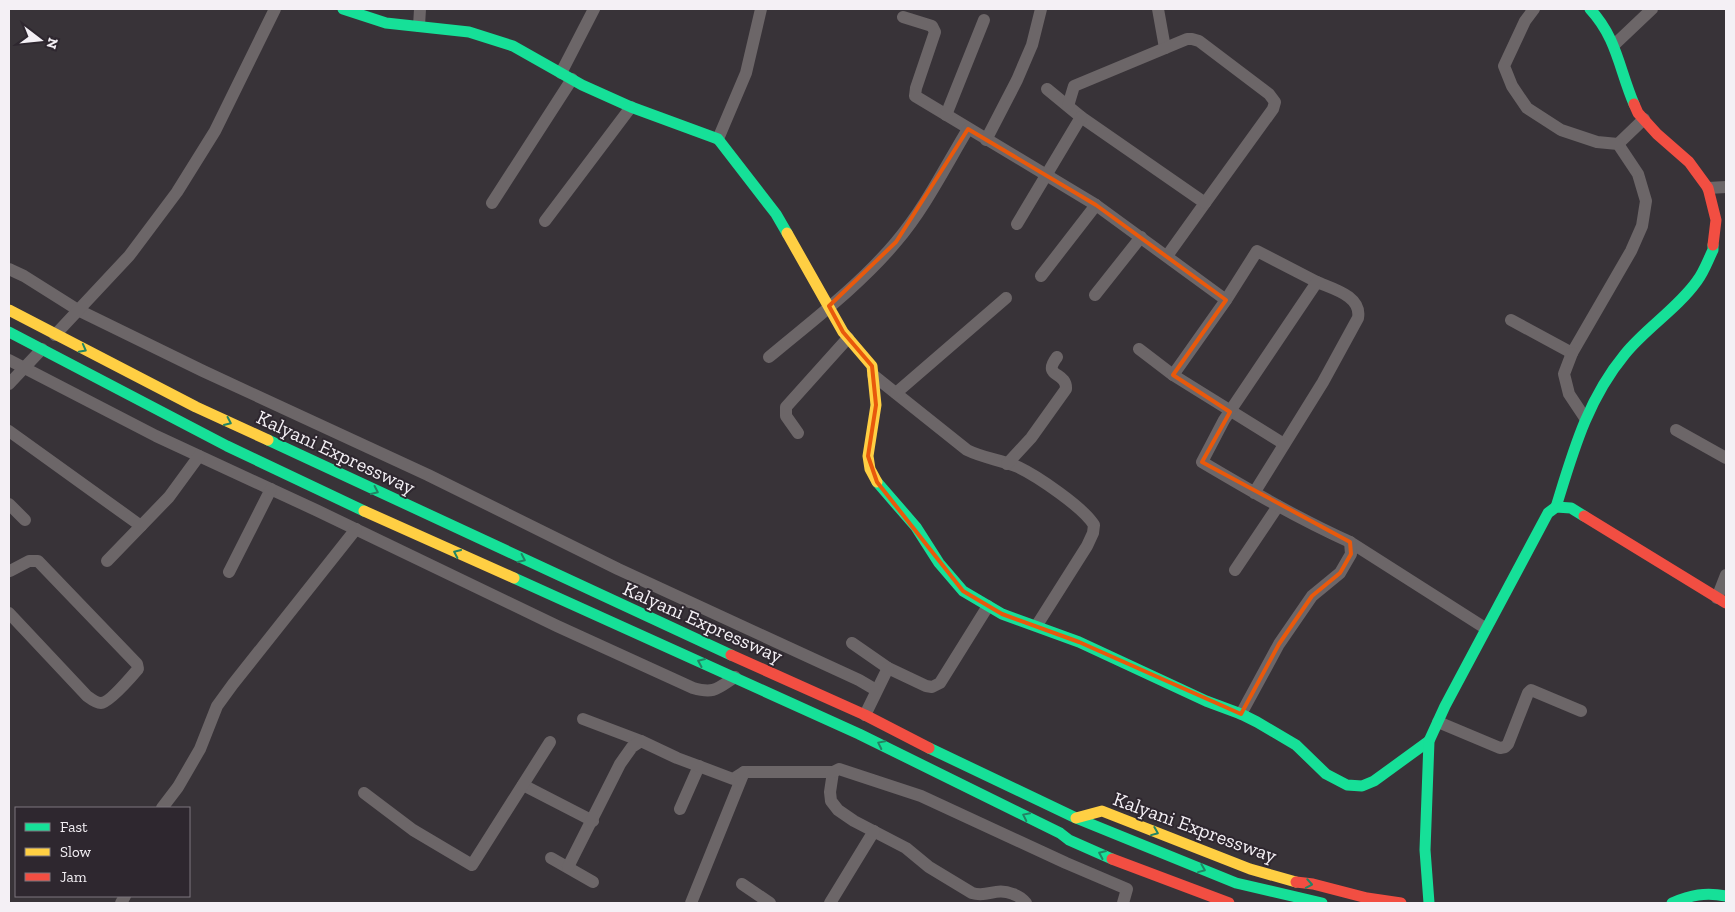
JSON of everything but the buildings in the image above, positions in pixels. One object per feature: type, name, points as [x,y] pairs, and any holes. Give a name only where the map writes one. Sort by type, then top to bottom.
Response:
[{"type":"main road","points":[[343,9],[386,23],[468,32],[513,46],[572,79],[631,107],[718,139],[776,214],[843,332],[872,366],[876,404],[868,456],[870,469],[878,482],[916,527],[939,563],[963,591],[1002,614],[1079,642],[1206,701],[1241,714],[1296,745],[1326,774],[1347,785],[1362,786],[1374,781],[1429,741]]},
{"type":"main road","points":[[1429,903],[1425,850],[1429,741],[1485,628],[1536,533],[1548,513],[1556,506],[1574,447],[1585,418],[1598,393],[1625,354],[1698,280],[1713,250],[1716,220],[1708,188],[1689,162],[1657,134],[1638,113],[1627,88],[1614,45],[1602,22],[1590,9]]},
{"type":"main road","name":"Kalyani Expressway","points":[[9,310],[59,331],[196,408],[665,625],[865,715],[1076,818],[1102,811],[1250,869],[1291,881],[1313,884],[1367,898],[1401,903]]},
{"type":"main road","name":"Kalyani Expressway","points":[[9,332],[227,446],[338,499],[859,734],[1060,833],[1069,840],[1071,853],[1102,867],[1204,903]]},
{"type":"main road","points":[[1556,506],[1571,508],[1722,601]]},
{"type":"main road","points":[[1076,818],[1236,883],[1322,903]]},
{"type":"main road","points":[[1069,840],[1119,862],[1229,903]]},
{"type":"main road","points":[[1672,903],[1695,893],[1714,893],[1726,896]]},
{"type":"street","points":[[59,331],[129,256],[177,192],[214,131],[275,9]]},
{"type":"street","points":[[419,26],[420,9]]},
{"type":"street","points":[[561,72],[594,9]]},
{"type":"street","points":[[718,139],[746,73],[762,9]]},
{"type":"street","points":[[986,140],[1017,80],[1032,45],[1041,9]]},
{"type":"street","points":[[1158,9],[1166,48]]},
{"type":"street","points":[[1534,9],[1525,21],[1504,66],[1512,86],[1527,108],[1562,130],[1597,142],[1618,144],[1644,119]]},
{"type":"street","points":[[1614,45],[1652,9]]},
{"type":"street","points":[[904,17],[932,26],[935,32],[915,96],[1096,205],[1226,300]]},
{"type":"street","points":[[946,115],[984,20]]},
{"type":"street","points":[[1068,106],[1074,86],[1187,39],[1199,41],[1270,94],[1275,102],[1273,109],[1167,256]]},
{"type":"street","points":[[492,203],[572,79]]},
{"type":"street","points":[[1047,89],[1081,117],[1205,203]]},
{"type":"street","points":[[544,221],[631,107]]},
{"type":"street","points":[[1017,224],[1081,117]]},
{"type":"street","points":[[769,357],[861,278],[896,242],[927,198],[968,129]]},
{"type":"street","points":[[1585,418],[1569,394],[1564,374],[1572,353],[1631,251],[1642,226],[1646,201],[1638,174],[1618,144]]},
{"type":"street","points":[[1708,188],[1726,187]]},
{"type":"street","points":[[1041,276],[1096,205]]},
{"type":"street","points":[[1095,295],[1140,237]]},
{"type":"street","points":[[1173,375],[1226,300],[1257,251],[1347,295],[1355,302],[1359,312],[1358,318],[1323,382],[1254,493]]},
{"type":"street","points":[[9,269],[24,276],[76,312],[428,475],[618,569],[859,680],[876,690]]},
{"type":"street","points":[[1317,282],[1230,412],[1202,462],[1278,506],[1350,542],[1485,628]]},
{"type":"street","points":[[896,394],[1006,298]]},
{"type":"street","points":[[1511,320],[1572,353]]},
{"type":"street","points":[[798,433],[786,416],[786,408],[848,338]]},
{"type":"street","points":[[9,384],[42,349]]},
{"type":"street","points":[[1140,349],[1173,375],[1284,444]]},
{"type":"street","points":[[1007,464],[1031,438],[1066,388],[1064,379],[1052,372],[1051,369],[1052,363],[1057,357]]},
{"type":"street","points":[[9,360],[156,436],[693,688],[705,692],[716,690],[735,677]]},
{"type":"street","points":[[873,375],[967,450],[1019,468],[1049,487],[1088,516],[1094,525],[1093,533],[1087,546],[1036,625]]},
{"type":"street","points":[[1676,430],[1726,458]]},
{"type":"street","points":[[9,431],[141,526]]},
{"type":"street","points":[[107,561],[169,497],[199,456]]},
{"type":"street","points":[[229,572],[271,489]]},
{"type":"street","points":[[9,504],[26,520]]},
{"type":"street","points":[[1235,570],[1278,506]]},
{"type":"street","points":[[163,807],[178,787],[200,749],[217,706],[232,684],[356,529]]},
{"type":"street","points":[[1241,714],[1279,644],[1312,596],[1340,573],[1351,554],[1350,542]]},
{"type":"street","points":[[9,571],[29,561],[38,561],[137,664],[138,669],[110,699],[104,703],[98,703],[87,696],[9,613]]},
{"type":"street","points":[[1722,601],[1726,575]]},
{"type":"street","points":[[852,644],[888,668],[932,688],[940,683],[988,606]]},
{"type":"street","points":[[865,715],[888,668]]},
{"type":"street","points":[[1438,722],[1500,748],[1508,744],[1528,693],[1531,690],[1581,711]]},
{"type":"street","points":[[583,720],[641,741],[677,758],[733,779],[744,772],[833,772],[839,769],[921,796],[1127,889],[1123,903]]},
{"type":"street","points":[[568,867],[620,764],[632,747],[641,741]]},
{"type":"street","points":[[364,793],[413,830],[472,865],[550,742]]},
{"type":"street","points":[[680,809],[699,766]]},
{"type":"street","points":[[691,903],[744,772]]},
{"type":"street","points":[[833,772],[830,792],[831,801],[838,810],[906,848],[930,867],[972,893],[980,895],[1004,890],[1022,898],[1026,903]]},
{"type":"street","points":[[523,785],[592,821]]},
{"type":"street","points":[[830,903],[874,831]]},
{"type":"street","points":[[550,858],[593,882]]},
{"type":"street","points":[[742,884],[770,903]]},
{"type":"highlighted area","points":[[968,129],[1096,205],[1226,300],[1173,375],[1230,412],[1202,462],[1350,542],[1351,554],[1340,573],[1312,596],[1279,644],[1241,714],[1079,642],[1002,614],[963,591],[877,482],[868,456],[876,405],[872,366],[843,332],[829,306],[896,242]]},
{"type":"traffic: fast","points":[[343,9],[386,23],[469,32],[513,46],[582,85],[631,107],[718,139],[776,214],[787,233]]},
{"type":"traffic: fast","points":[[1590,9],[1599,20],[1612,43],[1634,104]]},
{"type":"traffic: fast","points":[[1556,507],[1575,447],[1591,408],[1601,390],[1625,354],[1680,301],[1697,281],[1713,250],[1713,245]]},
{"type":"traffic: fast","points":[[9,332],[227,446],[364,511]]},
{"type":"traffic: fast","points":[[268,440],[731,655]]},
{"type":"traffic: fast","points":[[877,482],[916,527],[939,563],[963,591],[1002,614],[1079,642],[1206,701],[1257,722],[1296,745],[1326,774],[1347,785],[1362,786],[1374,781],[1429,741]]},
{"type":"traffic: fast","points":[[1429,903],[1425,850],[1429,741],[1445,706],[1548,513],[1556,507],[1571,508],[1584,516]]},
{"type":"traffic: fast","points":[[514,578],[859,734],[1060,833],[1069,840],[1112,859]]},
{"type":"traffic: fast","points":[[929,748],[1076,818],[1236,883],[1322,903]]},
{"type":"traffic: fast","points":[[1672,903],[1698,895],[1726,896]]},
{"type":"traffic: slow","points":[[787,233],[843,332],[872,366],[876,405],[868,456],[870,469],[877,482]]},
{"type":"traffic: slow","points":[[9,310],[196,407],[268,440]]},
{"type":"traffic: slow","points":[[364,511],[514,578]]},
{"type":"traffic: slow","points":[[1076,818],[1102,811],[1250,869],[1296,882]]},
{"type":"traffic: jam","points":[[1634,104],[1638,113],[1657,134],[1689,162],[1708,188],[1716,220],[1713,245]]},
{"type":"traffic: jam","points":[[1584,516],[1726,603]]},
{"type":"traffic: jam","points":[[731,655],[865,715],[929,748]]},
{"type":"traffic: jam","points":[[1112,859],[1229,903]]},
{"type":"traffic: jam","points":[[1296,882],[1313,884],[1367,898],[1401,903]]}]
